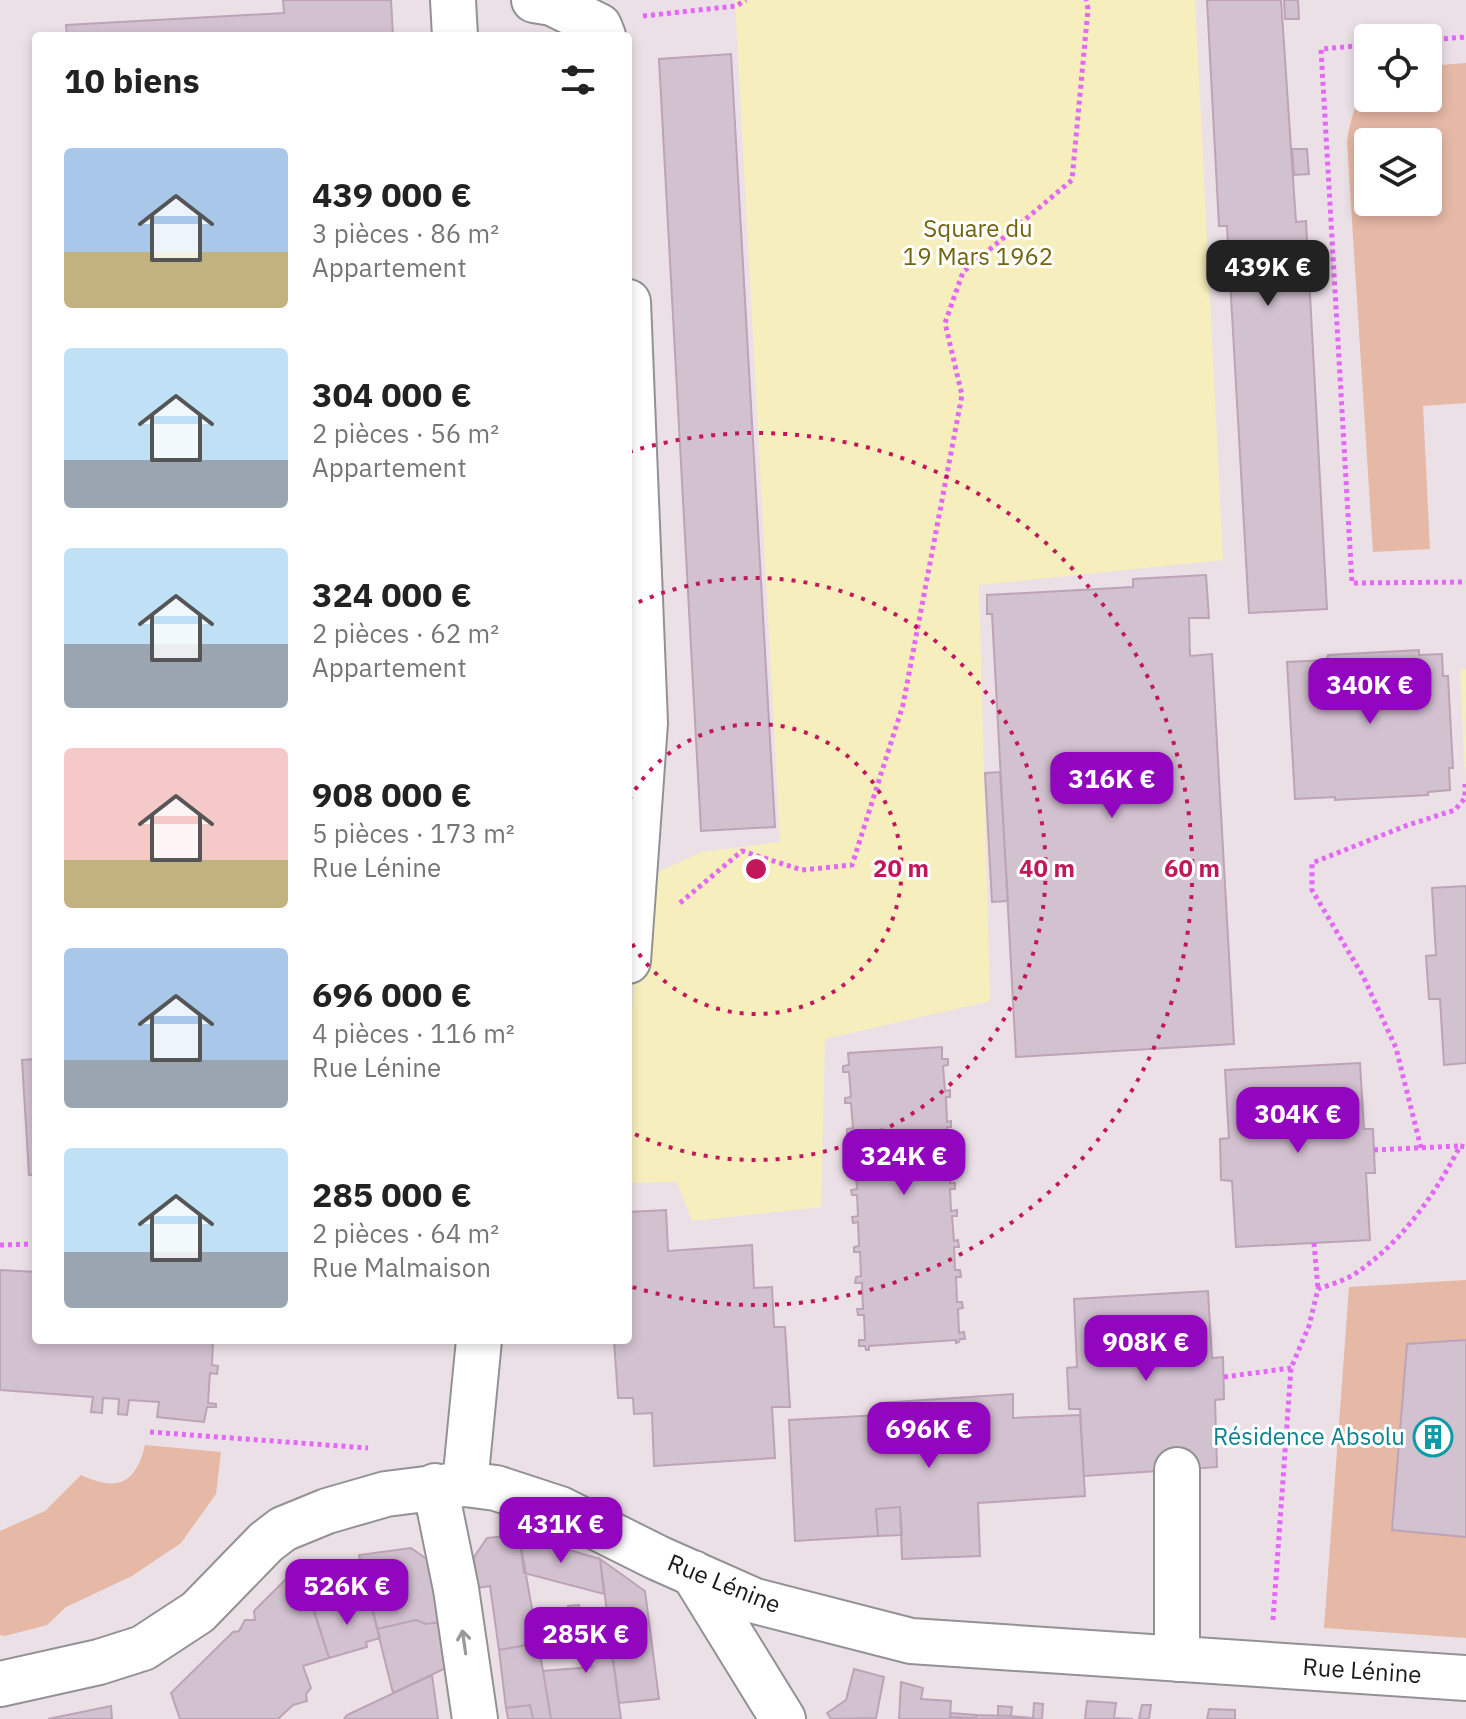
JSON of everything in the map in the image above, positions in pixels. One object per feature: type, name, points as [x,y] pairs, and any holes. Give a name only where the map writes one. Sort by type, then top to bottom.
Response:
[{"type":"street","points":[[453,0],[455,32]]},
{"type":"street","points":[[534,0],[552,3],[601,31]]},
{"type":"street","points":[[632,401],[645,723],[632,905]]},
{"type":"street","points":[[475,1719],[456,1589],[450,1485],[478,1344]]},
{"type":"street","points":[[1177,1470],[1177,1659]]},
{"type":"street","name":"Rue Lénine","points":[[0,1684],[99,1662],[143,1648],[198,1612],[266,1542],[283,1529],[327,1511],[386,1494],[450,1485],[510,1492],[560,1509],[755,1601],[911,1641],[1466,1678]]},
{"type":"street","points":[[693,1573],[783,1719]]},
{"type":"path","points":[[601,31],[632,17],[736,6],[746,0]]},
{"type":"path","points":[[679,904],[742,851],[802,870],[852,865],[903,705],[962,395],[945,323],[963,272],[1072,180],[1088,9],[1086,0]]},
{"type":"path","points":[[1442,39],[1466,37]]},
{"type":"path","points":[[1354,46],[1321,49],[1352,583],[1466,582]]},
{"type":"path","points":[[1421,1148],[1396,1048],[1363,976],[1312,890],[1312,863],[1455,810],[1465,798],[1465,784]]},
{"type":"path","points":[[1374,1150],[1463,1147]]},
{"type":"path","points":[[1318,1289],[1352,1276],[1395,1239],[1427,1204],[1463,1147]]},
{"type":"path","points":[[1270,1665],[1291,1368],[1309,1326],[1318,1289],[1314,1243]]},
{"type":"path","points":[[0,1245],[32,1244]]},
{"type":"path","points":[[1224,1377],[1291,1368]]},
{"type":"path","points":[[150,1432],[378,1449],[386,1494]]},
{"type":"shaded area","points":[[1466,63],[1466,403],[1423,406],[1430,549],[1373,552],[1347,142],[1354,112],[1442,112],[1442,65]]},
{"type":"shaded area","points":[[1466,1280],[1466,1340],[1407,1344],[1466,1537],[1466,1638],[1324,1628],[1349,1287]]},
{"type":"shaded area","points":[[145,1445],[221,1452],[216,1494],[181,1543],[132,1576],[66,1607],[47,1625],[0,1635],[0,1531],[45,1511],[81,1475],[105,1483],[123,1481],[136,1469]]},
{"type":"green space","name":"Square du 19 Mars 1962","points":[[735,0],[1195,0],[1223,560],[979,585],[990,1001],[825,1039],[821,1207],[692,1221],[677,1182],[632,1183],[632,1015],[640,880],[702,852],[780,842]]},
{"type":"green space","points":[[1460,669],[1466,669],[1465,784]]},
{"type":"building","points":[[283,0],[391,0],[393,32],[67,32],[66,25],[284,13]]},
{"type":"building","points":[[1207,0],[1281,0],[1296,222],[1306,221],[1327,609],[1249,613],[1227,226],[1219,226]]},
{"type":"building","points":[[1284,0],[1298,0],[1299,19],[1285,19]]},
{"type":"building","points":[[731,54],[775,827],[701,831],[659,59]]},
{"type":"building","points":[[1292,149],[1307,149],[1309,174],[1294,175]]},
{"type":"building","points":[[1206,575],[1209,618],[1189,618],[1190,656],[1212,654],[1234,1044],[1016,1057],[992,614],[987,614],[987,595],[1133,587],[1133,579]]},
{"type":"building","points":[[1419,650],[1419,655],[1442,654],[1443,676],[1448,676],[1453,768],[1449,768],[1450,790],[1428,792],[1428,795],[1295,799],[1287,662],[1327,660],[1328,655]]},
{"type":"building","points":[[1000,772],[1008,901],[992,902],[985,773]]},
{"type":"building","points":[[1466,886],[1466,1063],[1444,1065],[1440,999],[1429,999],[1426,956],[1436,955],[1432,888]]},
{"type":"building","points":[[942,1047],[942,1059],[948,1059],[948,1065],[943,1066],[945,1091],[950,1090],[950,1097],[946,1097],[947,1122],[951,1121],[951,1127],[947,1127],[948,1153],[954,1153],[954,1159],[949,1159],[950,1183],[955,1183],[955,1189],[950,1189],[951,1211],[957,1210],[957,1216],[952,1216],[954,1241],[958,1240],[959,1247],[954,1247],[955,1270],[960,1270],[961,1277],[956,1277],[957,1302],[962,1302],[963,1308],[958,1309],[959,1333],[964,1332],[965,1339],[956,1343],[956,1340],[869,1346],[866,1350],[865,1346],[859,1346],[859,1340],[865,1340],[864,1315],[858,1315],[857,1309],[863,1309],[862,1283],[855,1283],[856,1277],[861,1276],[860,1252],[854,1252],[854,1247],[859,1246],[858,1222],[853,1223],[852,1217],[858,1216],[857,1195],[852,1195],[851,1190],[857,1189],[855,1165],[849,1165],[849,1158],[854,1159],[853,1133],[847,1134],[847,1129],[853,1128],[851,1103],[845,1103],[845,1098],[851,1097],[849,1072],[843,1072],[843,1066],[849,1065],[848,1053]]},
{"type":"building","points":[[32,1059],[32,1175],[29,1175],[22,1060]]},
{"type":"building","points":[[1360,1063],[1364,1129],[1373,1129],[1375,1173],[1366,1173],[1370,1240],[1236,1247],[1232,1181],[1221,1180],[1220,1139],[1229,1138],[1225,1070]]},
{"type":"building","points":[[666,1210],[668,1251],[752,1245],[754,1288],[772,1287],[774,1327],[785,1327],[790,1407],[772,1407],[775,1458],[654,1466],[652,1413],[634,1414],[633,1398],[618,1398],[614,1344],[632,1344],[632,1212]]},
{"type":"building","points":[[0,1270],[32,1272],[32,1344],[213,1344],[212,1365],[218,1366],[217,1374],[210,1373],[208,1403],[216,1404],[216,1407],[207,1407],[204,1422],[157,1417],[159,1402],[129,1400],[127,1415],[118,1414],[119,1399],[103,1398],[102,1413],[91,1412],[93,1397],[0,1390]]},
{"type":"building","points":[[1208,1291],[1212,1358],[1223,1357],[1224,1399],[1215,1400],[1217,1467],[1084,1476],[1080,1409],[1069,1409],[1067,1368],[1077,1367],[1074,1299]]},
{"type":"building","name":"Résidence Absolu","points":[[1466,1340],[1466,1537],[1392,1530],[1407,1344]]},
{"type":"building","points":[[1013,1394],[1013,1418],[1080,1415],[1085,1496],[978,1503],[980,1556],[902,1559],[900,1507],[876,1509],[878,1536],[795,1541],[789,1420],[880,1415],[880,1403]]},
{"type":"building","points":[[900,1507],[902,1535],[878,1536],[876,1509]]},
{"type":"building","points":[[519,1535],[600,1559],[604,1594],[524,1573]]},
{"type":"building","points":[[519,1535],[538,1643],[499,1650],[490,1586],[477,1588],[474,1557],[487,1538]]},
{"type":"building","points":[[411,1548],[431,1562],[439,1622],[426,1624],[416,1620],[377,1629],[359,1555]]},
{"type":"building","points":[[600,1559],[645,1591],[659,1699],[619,1703]]},
{"type":"building","points":[[299,1566],[329,1658],[303,1666],[311,1688],[306,1694],[307,1701],[293,1705],[278,1719],[180,1719],[171,1693],[233,1632],[239,1631],[245,1620],[255,1620],[254,1611]]},
{"type":"building","points":[[370,1600],[380,1638],[366,1642],[367,1647],[329,1658],[314,1610]]},
{"type":"building","points":[[579,1605],[580,1613],[606,1612],[621,1719],[551,1719],[543,1671],[592,1667],[568,1612],[568,1606]]},
{"type":"building","points":[[548,1610],[554,1639],[538,1642],[532,1612]]},
{"type":"building","points":[[416,1620],[426,1624],[439,1622],[446,1668],[393,1693],[377,1629]]},
{"type":"building","points":[[538,1643],[551,1719],[533,1719],[530,1705],[506,1708],[499,1650]]},
{"type":"building","points":[[854,1669],[884,1677],[876,1718],[831,1719],[827,1713],[846,1700]]},
{"type":"building","points":[[432,1675],[438,1719],[344,1719],[347,1715]]},
{"type":"building","points":[[901,1682],[923,1688],[921,1699],[951,1701],[950,1717],[976,1719],[899,1719]]},
{"type":"building","points":[[1087,1701],[1116,1703],[1114,1718],[1133,1719],[1085,1719]]},
{"type":"building","points":[[1034,1703],[1043,1704],[1042,1719],[1033,1719]]},
{"type":"building","points":[[530,1705],[533,1719],[508,1719],[506,1708]]},
{"type":"building","points":[[1142,1705],[1151,1705],[1149,1719],[1139,1719]]},
{"type":"building","points":[[111,1706],[112,1719],[48,1719]]},
{"type":"building","points":[[998,1706],[1012,1707],[1011,1716],[998,1716]]},
{"type":"building","points":[[1209,1709],[1235,1710],[1235,1719],[1207,1719]]},
{"type":"building","points":[[951,1713],[976,1715],[976,1718],[950,1717]]},
{"type":"building","points":[[976,1715],[1011,1716],[1033,1718],[976,1719]]},
{"type":"place","name":"Résidence Absolu","points":[[1433,1437]]}]
